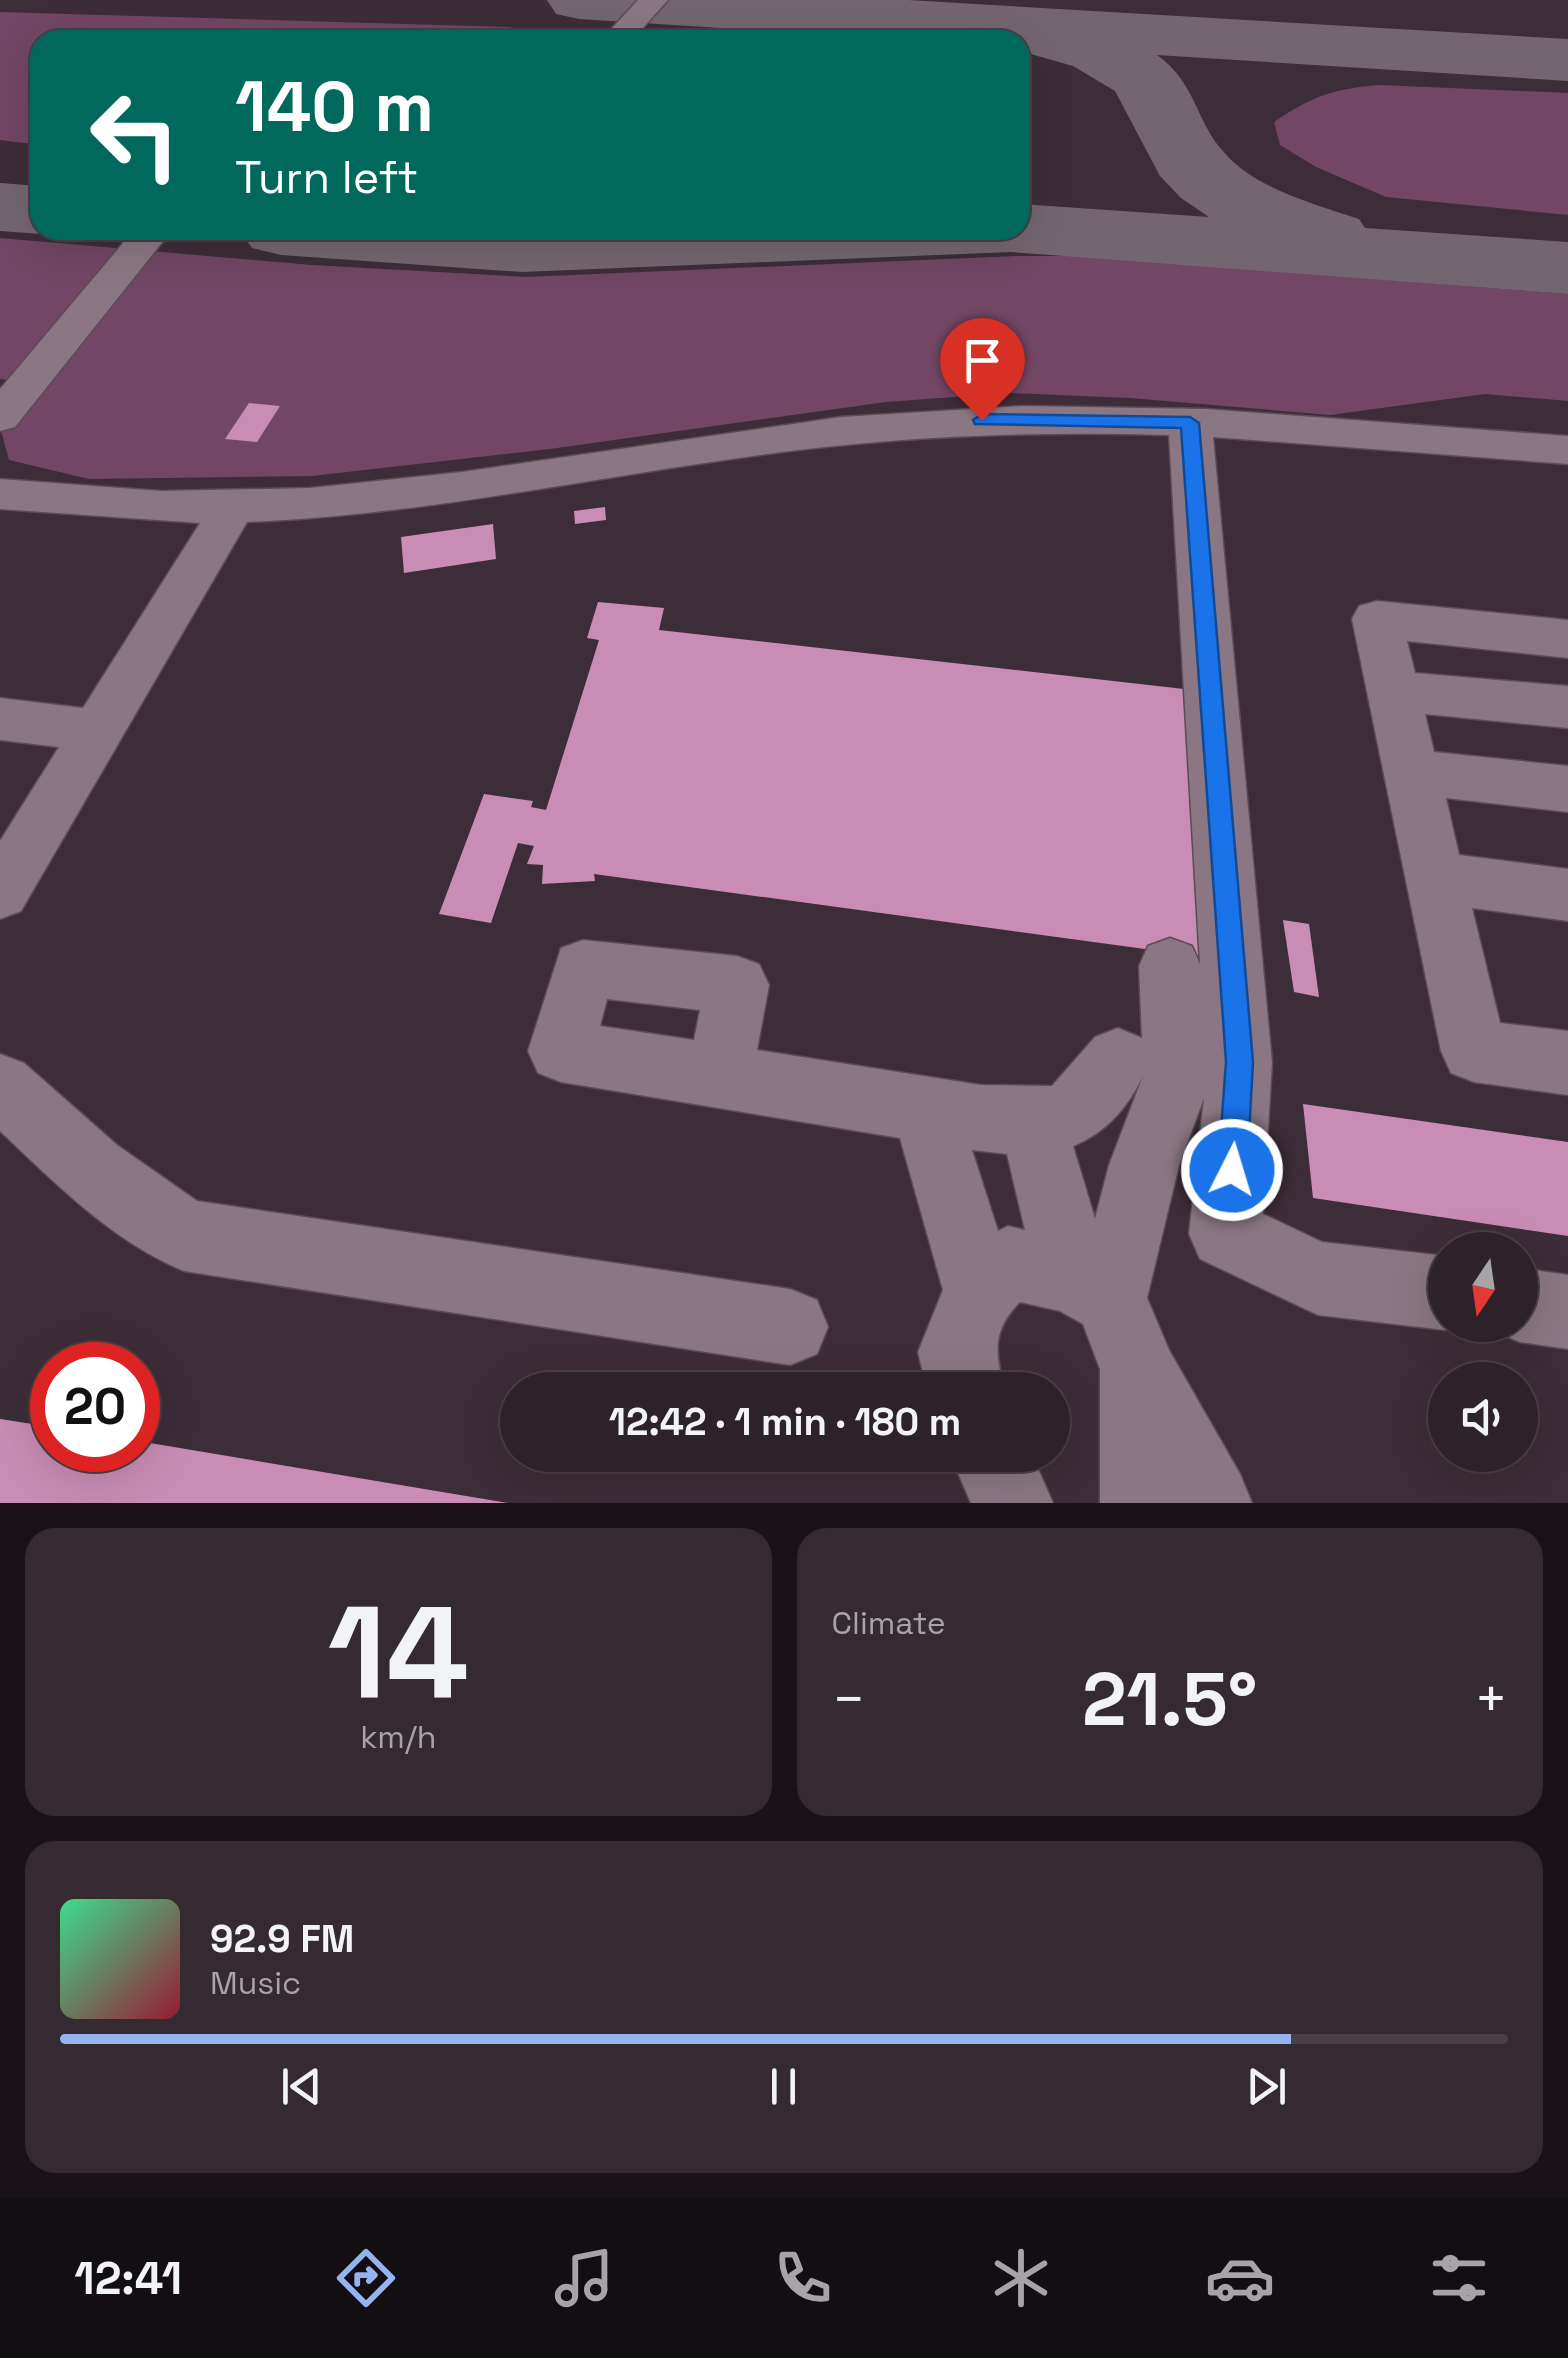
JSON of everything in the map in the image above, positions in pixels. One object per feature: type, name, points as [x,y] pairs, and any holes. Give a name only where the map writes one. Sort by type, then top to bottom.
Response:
[{"type":"street","points":[[626,30],[654,0]]},
{"type":"street","points":[[0,417],[146,240]]},
{"type":"street","points":[[0,494],[161,507],[427,494],[840,431],[982,420],[1342,430],[1568,450]]},
{"type":"street","points":[[1190,423],[1239,1062],[1236,1139],[1225,1234],[1318,1278],[1428,1291]]},
{"type":"street","points":[[0,893],[232,506]]},
{"type":"street","points":[[1568,640],[1377,619],[1474,1051],[1568,1063]]},
{"type":"street","points":[[1394,691],[1568,707]]},
{"type":"street","points":[[0,719],[98,731]]},
{"type":"street","points":[[1413,772],[1568,789]]},
{"type":"street","points":[[1437,878],[1568,896]]},
{"type":"street","points":[[1090,1288],[1177,1081],[1170,966]]},
{"type":"street","points":[[720,1074],[1031,1123],[1066,1119],[1092,1098],[1118,1058]]},
{"type":"street","points":[[0,1086],[92,1170],[184,1235],[790,1327]]},
{"type":"street","points":[[925,1108],[980,1290]]},
{"type":"street","points":[[1031,1123],[1090,1288],[1210,1503]]},
{"type":"street","points":[[961,1372],[956,1352],[980,1290],[1008,1262],[1090,1288]]},
{"type":"street","points":[[1538,1308],[1568,1312]]},
{"type":"street","points":[[1138,1368],[1141,1503]]},
{"type":"street","points":[[998,1472],[1012,1503]]},
{"type":"shaded area","points":[[0,12],[536,30],[30,30],[30,144],[0,140]]},
{"type":"shaded area","points":[[1381,85],[1568,93],[1568,215],[1386,197],[1316,167],[1280,145],[1274,122],[1288,113],[1324,95]]},
{"type":"shaded area","points":[[0,238],[312,265],[526,277],[1081,256],[1568,294],[1568,401],[1485,394],[1330,415],[1130,398],[1009,393],[886,402],[550,449],[312,476],[89,479],[9,460],[1,431],[49,385],[0,379]]},
{"type":"building","points":[[249,403],[280,406],[257,442],[225,439]]},
{"type":"building","points":[[605,507],[606,520],[575,524],[574,511]]},
{"type":"building","points":[[493,524],[496,559],[404,573],[401,537]]},
{"type":"building","points":[[598,602],[664,608],[659,630],[1184,689],[1204,957],[594,874],[595,881],[542,884],[543,865],[527,864],[534,846],[518,843],[491,923],[439,914],[484,794],[533,801],[531,807],[546,810],[599,640],[587,638]]},
{"type":"building","points":[[1283,920],[1309,924],[1319,997],[1294,992]]},
{"type":"building","points":[[1303,1104],[1568,1142],[1568,1236],[1313,1198]]},
{"type":"building","points":[[0,1419],[30,1424],[30,1472],[160,1472],[160,1445],[508,1503],[0,1503]]},
{"type":"taxiway","points":[[579,0],[1568,60]]},
{"type":"taxiway","points":[[1034,34],[1081,45],[1127,67],[1151,87],[1188,159],[1209,181],[1258,210],[1329,237]]},
{"type":"taxiway","points":[[0,207],[30,209]]},
{"type":"taxiway","points":[[1030,230],[1568,268]]},
{"type":"taxiway","points":[[423,240],[522,247],[718,240]]},
{"type":"route","points":[[982,420],[1190,423],[1239,1062],[1232,1170]]}]
